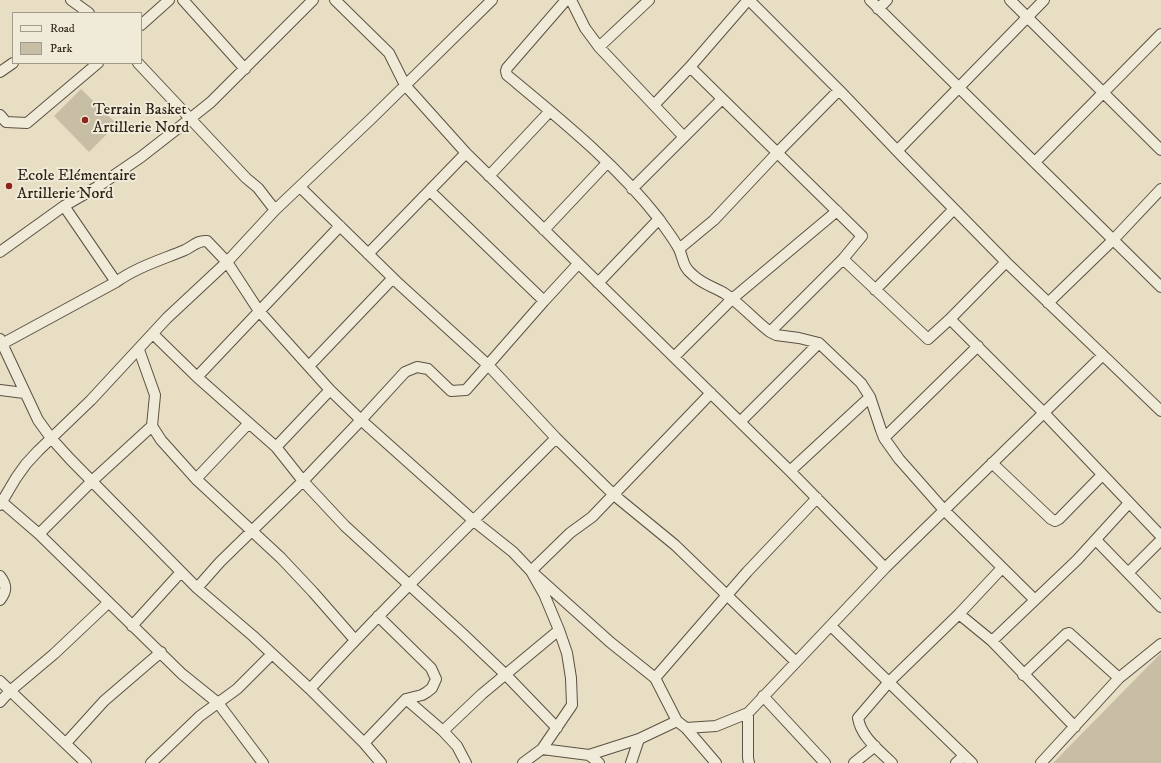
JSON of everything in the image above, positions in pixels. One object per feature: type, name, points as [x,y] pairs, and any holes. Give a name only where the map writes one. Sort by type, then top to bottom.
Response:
[{"type":"street","points":[[71,0],[86,12]]},
{"type":"street","points":[[142,24],[169,0]]},
{"type":"street","points":[[183,0],[245,69]]},
{"type":"street","points":[[0,252],[64,206],[97,188],[141,157],[211,102],[313,0]]},
{"type":"street","points":[[335,0],[389,53],[406,85],[466,153],[790,471],[885,568]]},
{"type":"street","points":[[263,763],[218,703],[182,674],[39,534],[1,503],[7,491],[26,464],[91,400],[139,350],[167,318],[227,262],[275,210],[406,85],[492,0]]},
{"type":"street","points":[[566,0],[507,68],[507,75],[550,111],[607,163],[632,189],[659,219],[679,249],[683,263],[693,276],[732,299],[770,332],[776,335],[799,338],[819,343],[860,383],[870,397],[880,430],[884,438],[899,459],[944,510],[1035,600]]},
{"type":"street","points":[[571,0],[585,28],[599,47],[684,137]]},
{"type":"street","points":[[599,47],[649,0]]},
{"type":"street","points":[[654,105],[690,67],[748,0],[839,90],[1006,262],[1161,411]]},
{"type":"street","points":[[870,0],[1161,287]]},
{"type":"street","points":[[878,9],[887,0]]},
{"type":"street","points":[[1010,0],[1161,150]]},
{"type":"street","points":[[898,151],[1044,0]]},
{"type":"street","points":[[1035,162],[1161,34]]},
{"type":"street","points":[[0,72],[12,64]]},
{"type":"street","points":[[0,115],[6,122],[27,123],[97,64]]},
{"type":"street","points":[[139,64],[246,178],[258,188],[275,210]]},
{"type":"street","points":[[690,67],[862,236],[843,258],[770,332]]},
{"type":"street","points":[[679,249],[714,220],[839,90]]},
{"type":"street","points":[[632,189],[722,99]]},
{"type":"street","points":[[490,176],[550,111]]},
{"type":"street","points":[[368,254],[466,153]]},
{"type":"street","points":[[544,230],[607,163]]},
{"type":"street","points":[[300,187],[393,278],[488,365],[556,438],[614,495],[675,546],[796,662]]},
{"type":"street","points":[[1048,303],[1161,189]]},
{"type":"street","points":[[430,190],[544,300]]},
{"type":"street","points":[[64,206],[116,282]]},
{"type":"street","points":[[875,290],[954,209]]},
{"type":"street","points":[[674,357],[732,299],[837,211]]},
{"type":"street","points":[[598,283],[659,219]]},
{"type":"street","points":[[197,377],[340,226]]},
{"type":"street","points":[[382,763],[310,689],[197,588],[51,438],[38,420],[1,343],[116,282],[133,271],[186,249],[202,240],[207,240],[227,262],[259,311],[330,390],[361,420],[474,520],[513,552],[531,571],[610,642],[655,678],[677,721],[686,728],[716,763]]},
{"type":"street","points":[[843,258],[927,339],[1006,262]]},
{"type":"street","points":[[197,588],[220,562],[361,420],[405,372],[417,367],[428,369],[452,391],[466,390],[544,300],[578,264]]},
{"type":"street","points":[[309,366],[393,278]]},
{"type":"street","points":[[950,318],[1044,413],[1161,536]]},
{"type":"street","points":[[153,334],[248,424],[276,447],[302,481],[345,526],[506,675],[557,728]]},
{"type":"street","points":[[740,422],[819,343]]},
{"type":"street","points":[[884,438],[978,346]]},
{"type":"street","points":[[139,350],[155,395],[152,426],[161,440],[196,478],[313,592],[355,640]]},
{"type":"street","points":[[686,728],[716,726],[748,713],[885,568],[1103,355]]},
{"type":"street","points":[[0,390],[24,393]]},
{"type":"street","points":[[276,447],[330,390]]},
{"type":"street","points":[[531,571],[614,495],[711,393]]},
{"type":"street","points":[[790,471],[870,397]]},
{"type":"street","points":[[196,478],[248,424]]},
{"type":"street","points":[[39,534],[92,481],[152,426]]},
{"type":"street","points":[[310,689],[408,584],[556,438]]},
{"type":"street","points":[[992,463],[1050,519],[1055,521],[1059,519],[1102,474]]},
{"type":"street","points":[[0,483],[7,491]]},
{"type":"street","points":[[655,678],[747,572],[817,498]]},
{"type":"street","points":[[992,642],[1077,560],[1129,503]]},
{"type":"street","points":[[1096,540],[1161,607]]},
{"type":"street","points":[[1128,572],[1161,540]]},
{"type":"street","points":[[892,763],[864,733],[859,724],[858,718],[888,683],[959,614],[1002,568]]},
{"type":"street","points":[[523,763],[542,749],[572,706],[571,678],[567,653],[544,594],[531,571]]},
{"type":"street","points":[[132,626],[181,572]]},
{"type":"street","points":[[0,576],[4,581],[6,589],[0,600]]},
{"type":"street","points":[[0,702],[10,691],[54,654],[108,603]]},
{"type":"street","points":[[959,614],[992,642],[1075,727]]},
{"type":"street","points":[[364,743],[406,699],[422,695],[427,692],[434,685],[436,679],[431,668],[378,616]]},
{"type":"street","points":[[830,626],[972,763]]},
{"type":"street","points":[[443,731],[482,694],[559,630]]},
{"type":"street","points":[[1023,675],[1066,634],[1069,633],[1119,678]]},
{"type":"street","points":[[1041,763],[1119,678],[1161,644]]},
{"type":"street","points":[[66,743],[104,701],[160,652]]},
{"type":"street","points":[[151,763],[200,716],[248,679],[272,654]]},
{"type":"street","points":[[0,681],[86,763]]},
{"type":"street","points":[[763,696],[825,763]]},
{"type":"street","points":[[406,699],[443,731],[457,746],[466,763]]},
{"type":"street","points":[[748,713],[749,763]]},
{"type":"street","points":[[542,749],[590,755],[639,739],[677,721]]},
{"type":"street","points":[[631,763],[639,739]]},
{"type":"street","points":[[854,763],[875,746]]},
{"type":"street","points":[[590,755],[600,763]]},
{"type":"street","points":[[956,763],[964,756]]},
{"type":"green space","name":"Terrain Basket Artillerie Nord","points":[[81,89],[117,124],[89,152],[54,116]]},
{"type":"green space","points":[[1161,653],[1161,763],[1053,763]]},
{"type":"place","name":"Terrain Basket Artillerie Nord","points":[[85,120]]},
{"type":"place","name":"Ecole Elémentaire Artillerie Nord","points":[[9,186]]}]
